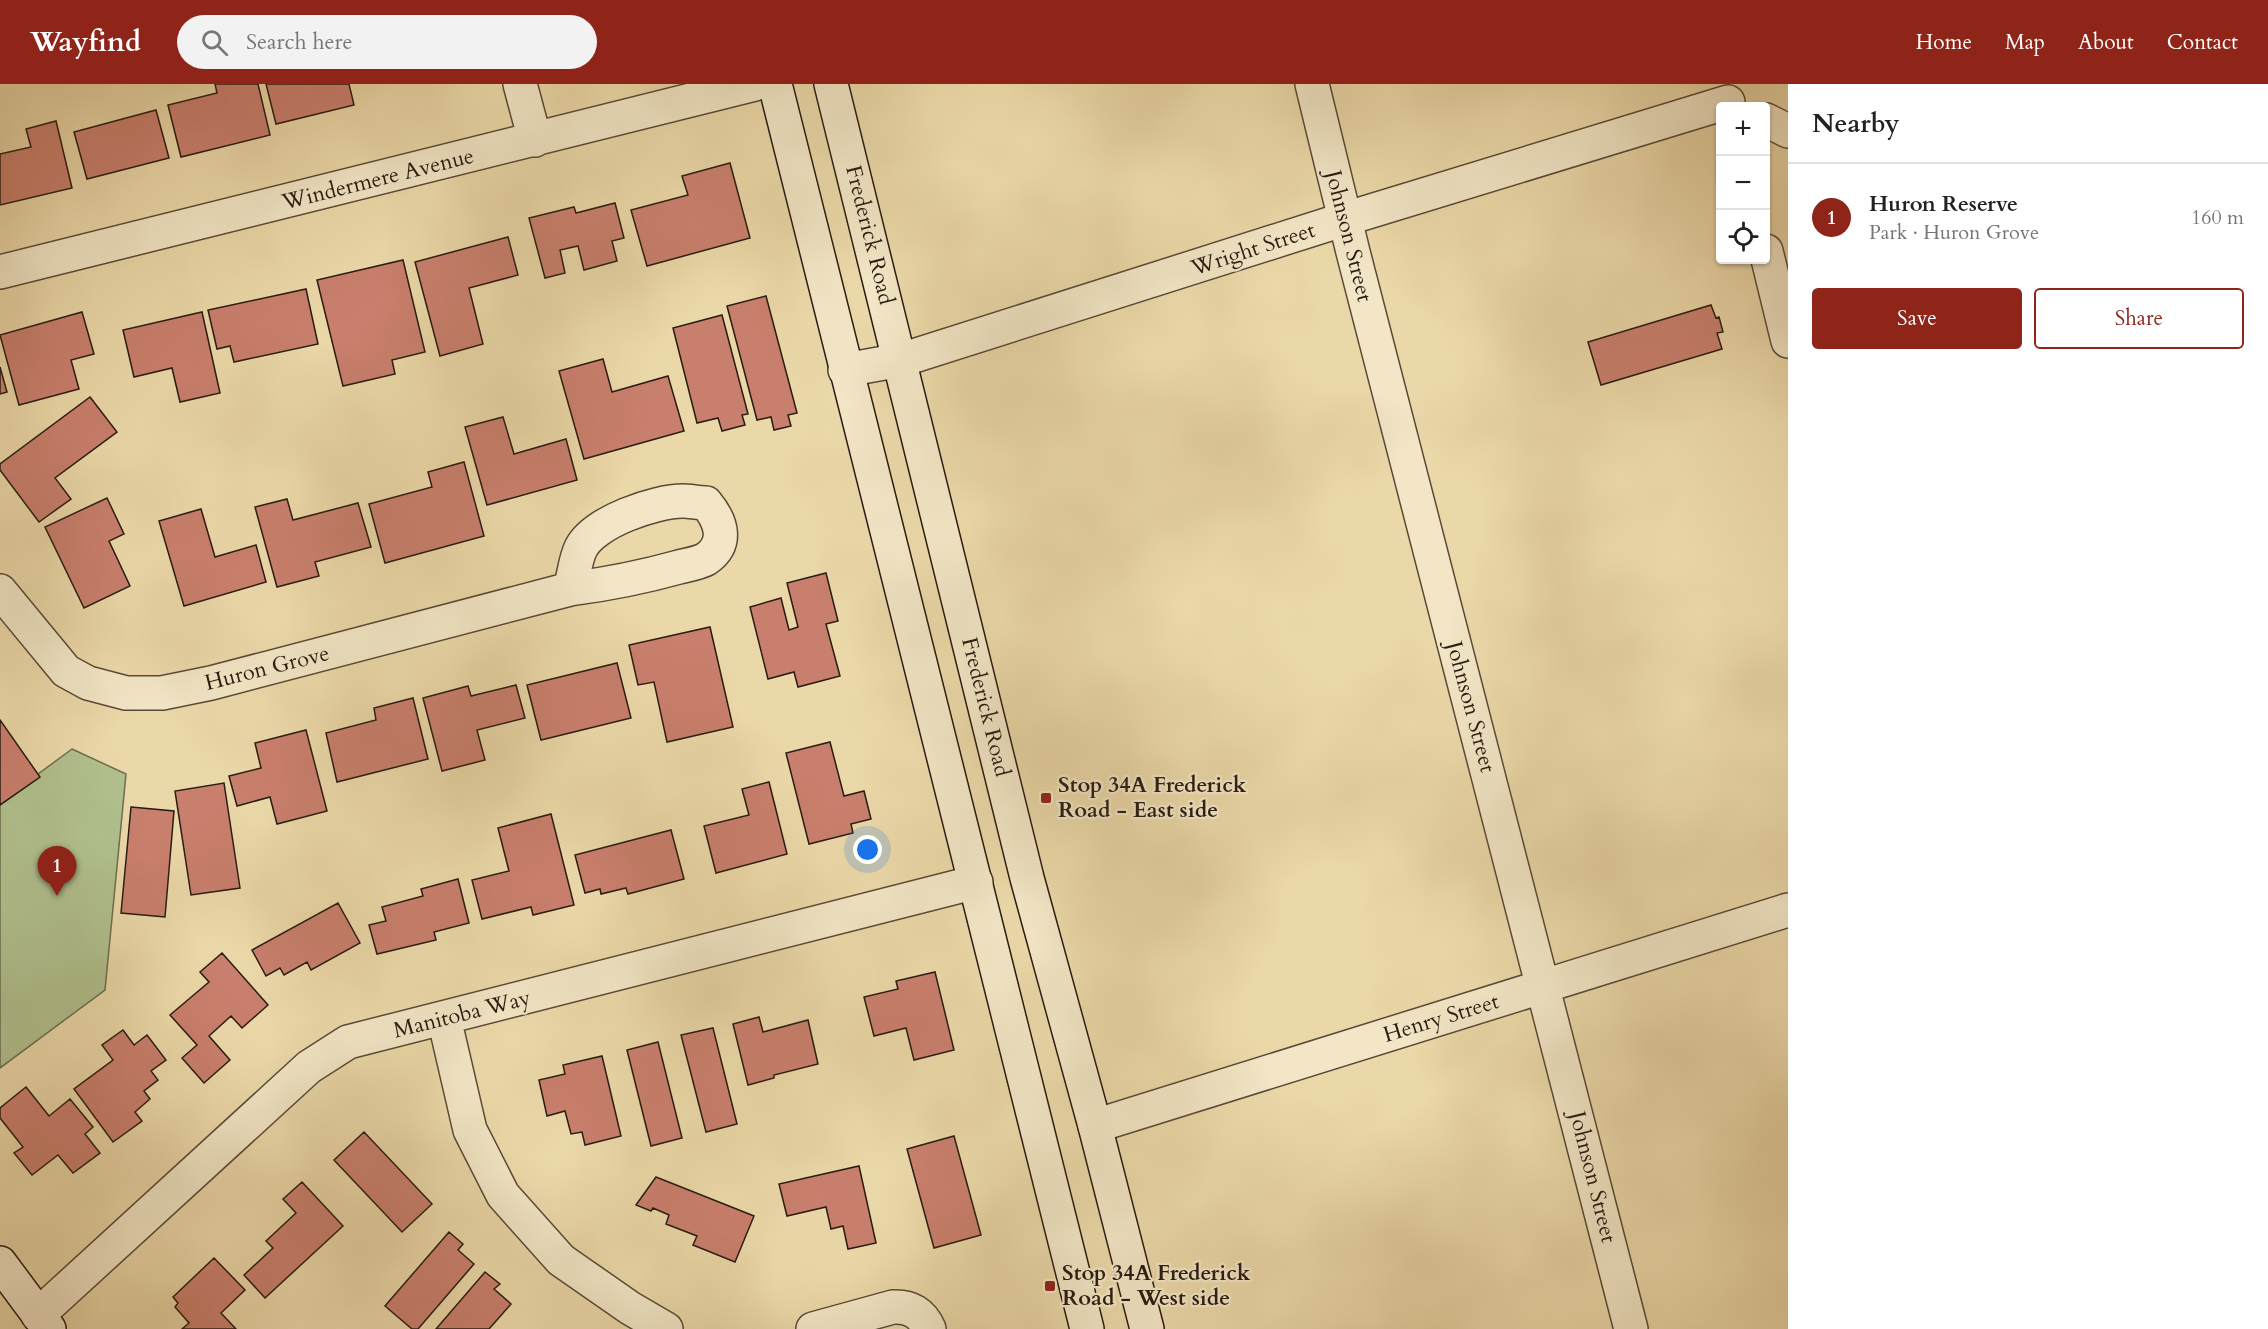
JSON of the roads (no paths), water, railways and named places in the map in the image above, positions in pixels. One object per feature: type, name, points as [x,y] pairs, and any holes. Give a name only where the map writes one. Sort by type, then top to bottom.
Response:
[{"type":"street","points":[[520,84],[535,140]]},
{"type":"street","name":"Windermere Avenue","points":[[0,272],[755,84]]},
{"type":"street","points":[[775,84],[1087,1329]]},
{"type":"street","name":"Frederick Road","points":[[831,84],[901,360],[1027,878],[1095,1126],[1147,1329]]},
{"type":"street","name":"Johnson Street","points":[[1312,84],[1631,1329]]},
{"type":"street","name":"Wright Street","points":[[845,370],[901,360],[1730,98]]},
{"type":"street","points":[[1769,264],[1788,341]]},
{"type":"street","name":"Huron Grove","points":[[0,591],[66,671],[88,683],[126,693],[162,693],[211,683],[570,589]]},
{"type":"street","name":"Manitoba Way","points":[[43,1322],[309,1067],[348,1042],[976,882]]},
{"type":"street","name":"Henry Street","points":[[1095,1126],[1788,910]]},
{"type":"street","points":[[444,1018],[470,1130],[503,1195],[561,1260],[630,1308],[666,1329]]},
{"type":"street","points":[[0,1263],[43,1322]]},
{"type":"street","points":[[813,1329],[902,1306],[917,1312],[929,1329]]},
{"type":"place","name":"Stop 34A Frederick Road - East side","points":[[1046,798]]},
{"type":"place","name":"Huron Reserve","points":[[57,896]]},
{"type":"place","name":"Stop 34A Frederick Road - West side","points":[[1050,1286]]}]
